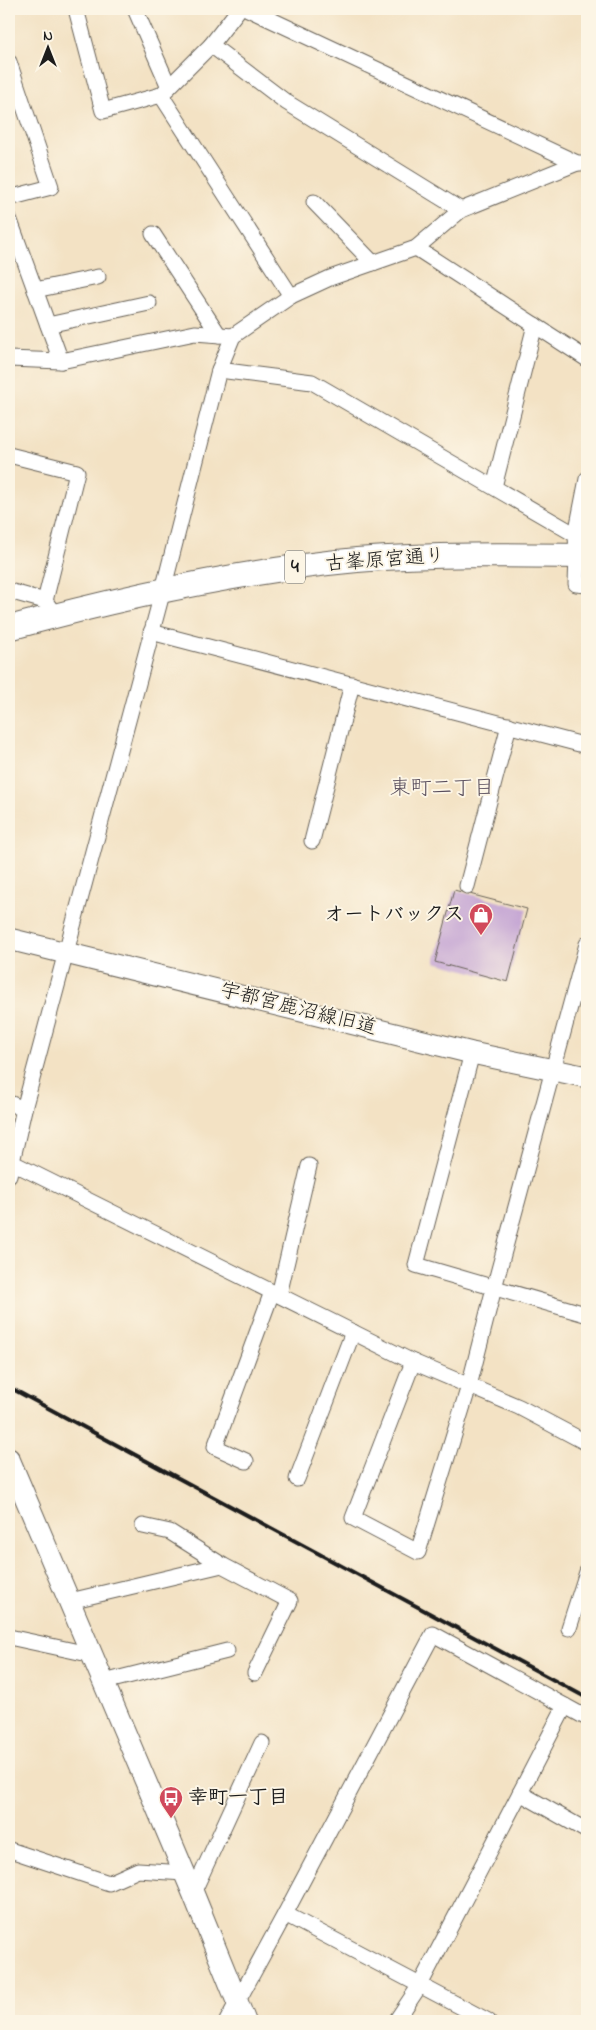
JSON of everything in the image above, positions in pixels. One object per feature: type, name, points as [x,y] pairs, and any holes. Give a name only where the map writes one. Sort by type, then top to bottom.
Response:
[{"type":"main road","name":"古峯原宮通り","points":[[9,628],[51,608],[235,576],[357,560],[580,549]]},
{"type":"street","points":[[76,9],[103,111],[165,91],[211,45],[239,9]]},
{"type":"street","points":[[135,9],[165,91],[291,296]]},
{"type":"street","points":[[248,9],[582,163]]},
{"type":"street","points":[[211,45],[286,102],[461,210]]},
{"type":"street","points":[[9,62],[51,187],[9,198]]},
{"type":"street","points":[[9,360],[61,362],[194,333],[226,335],[291,296],[330,278],[416,248],[461,210],[582,163]]},
{"type":"street","points":[[314,202],[373,263]]},
{"type":"street","points":[[9,218],[61,362]]},
{"type":"street","points":[[153,234],[226,335],[219,370],[163,590],[10,1166],[413,1362],[519,1407],[587,1443]]},
{"type":"street","points":[[416,248],[587,359]]},
{"type":"street","points":[[35,290],[98,277]]},
{"type":"street","points":[[48,325],[149,303]]},
{"type":"street","points":[[494,487],[535,325]]},
{"type":"street","points":[[219,370],[312,382],[494,487],[580,549]]},
{"type":"street","points":[[9,455],[77,472],[51,608],[9,591]]},
{"type":"street","points":[[587,479],[576,584],[587,585]]},
{"type":"street","points":[[151,632],[587,746]]},
{"type":"street","points":[[312,841],[352,684]]},
{"type":"street","points":[[467,886],[508,725]]},
{"type":"street","name":"宇都宮鹿沼線旧道","points":[[9,939],[472,1052],[587,1077]]},
{"type":"street","points":[[413,1362],[352,1518],[418,1552],[469,1386],[587,944]]},
{"type":"street","points":[[472,1052],[416,1265],[584,1314]]},
{"type":"street","points":[[9,1104],[24,1109]]},
{"type":"street","points":[[246,1461],[215,1447],[275,1294],[309,1166]]},
{"type":"street","points":[[297,1479],[353,1332]]},
{"type":"street","points":[[9,1459],[193,1893],[245,2021]]},
{"type":"street","points":[[143,1526],[170,1532],[222,1565],[290,1601],[256,1673]]},
{"type":"street","points":[[70,1601],[222,1565]]},
{"type":"street","points":[[569,1628],[587,1572]]},
{"type":"street","points":[[227,2021],[432,1634],[587,1718]]},
{"type":"street","points":[[9,1636],[93,1655]]},
{"type":"street","points":[[104,1682],[227,1651]]},
{"type":"street","points":[[396,2021],[420,1985],[565,1706]]},
{"type":"street","points":[[193,1893],[262,1743]]},
{"type":"street","points":[[520,1793],[587,1831]]},
{"type":"street","points":[[10,1850],[109,1883],[138,1870],[184,1873]]},
{"type":"street","points":[[285,1914],[488,2021]]},
{"type":"building","name":"オートバックス","points":[[454,890],[527,909],[508,982],[435,962]]},
{"type":"railway","points":[[9,1387],[587,1698]]},
{"type":"place","name":"オートバックス","points":[[481,936]]},
{"type":"place","name":"幸町一丁目","points":[[171,1819]]},
{"type":"district","name":"東町二丁目","points":[[442,789]]}]
